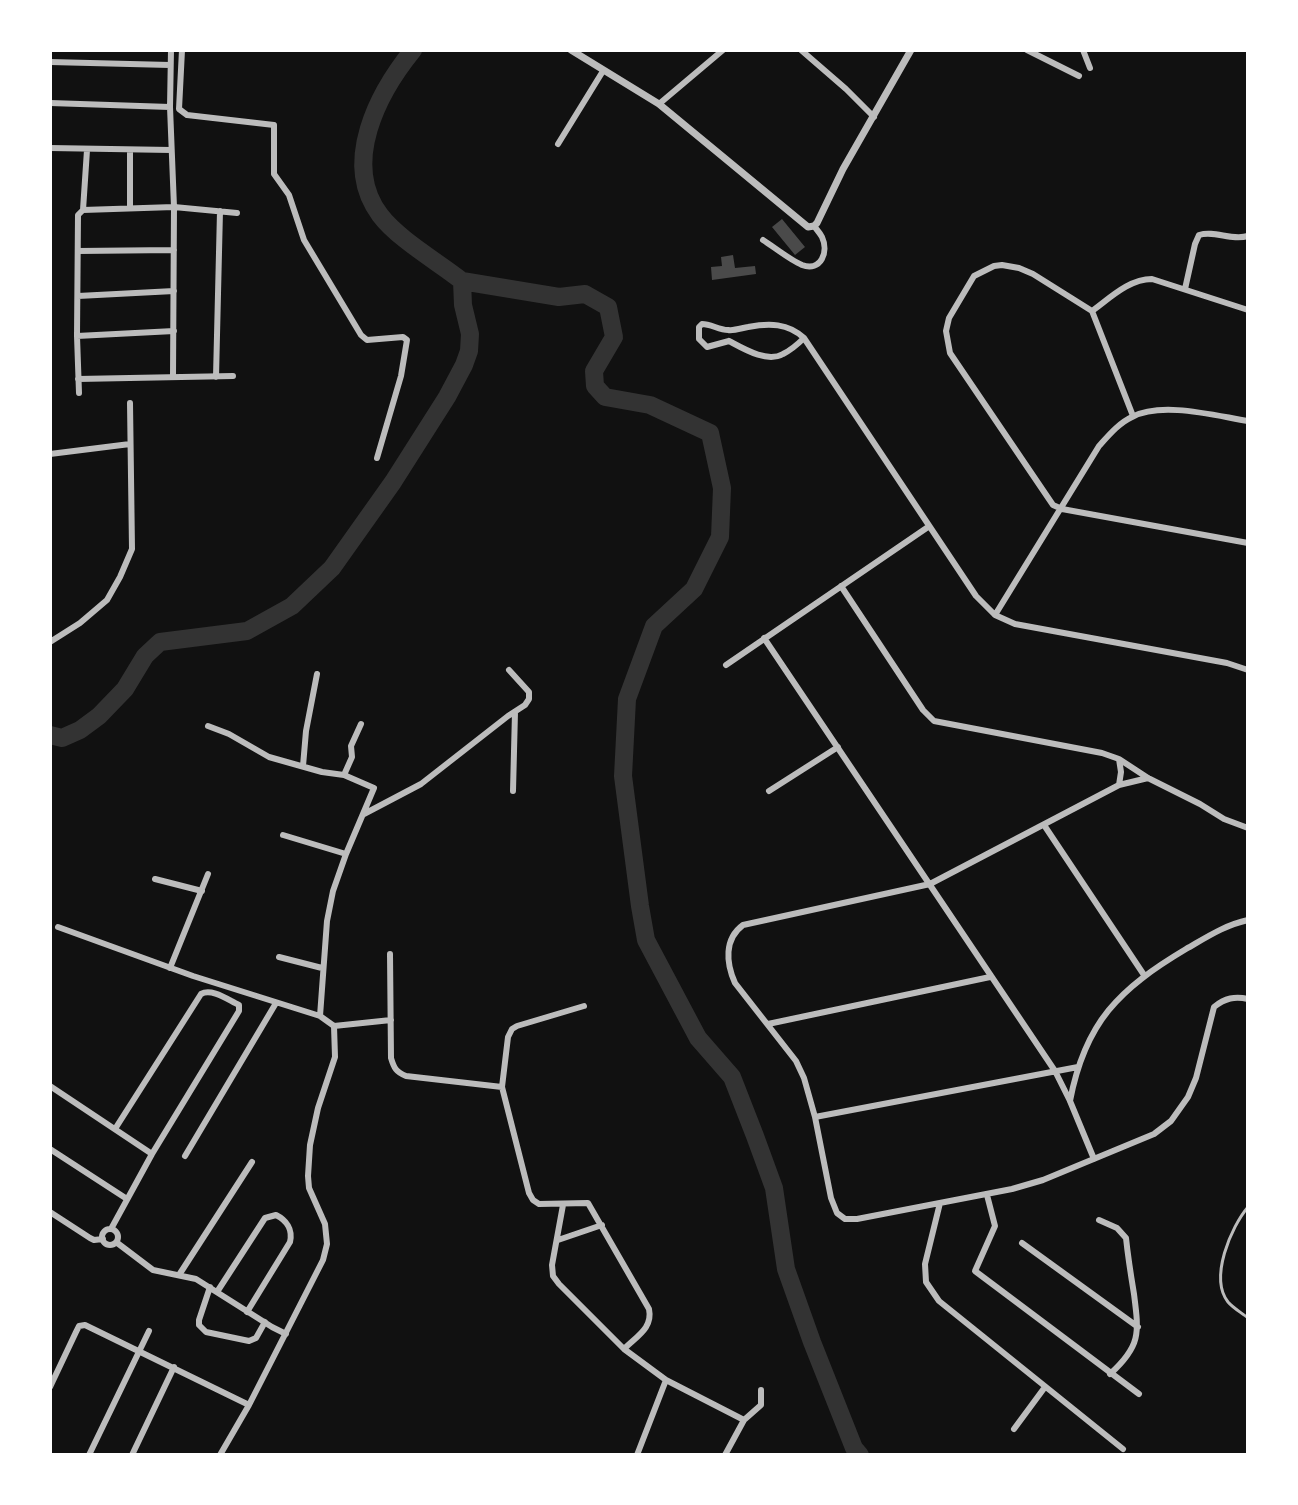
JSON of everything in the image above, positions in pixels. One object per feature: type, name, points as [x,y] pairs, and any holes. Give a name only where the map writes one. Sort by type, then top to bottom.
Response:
[{"type":"street","points":[[171,50],[173,376]]},
{"type":"street","points":[[182,50],[179,109],[187,115],[274,125],[275,178],[289,195],[304,240],[361,335],[367,340],[403,337],[407,340],[401,376],[377,458]]},
{"type":"street","points":[[571,50],[659,104],[808,227],[819,220],[843,169],[911,50]]},
{"type":"street","points":[[659,104],[723,50]]},
{"type":"street","points":[[801,50],[874,117]]},
{"type":"street","points":[[1027,50],[1079,76]]},
{"type":"street","points":[[1083,50],[1090,68]]},
{"type":"street","points":[[50,62],[170,65]]},
{"type":"street","points":[[558,144],[603,71]]},
{"type":"street","points":[[50,103],[170,107]]},
{"type":"street","points":[[50,148],[171,150]]},
{"type":"street","points":[[79,393],[78,215],[83,210],[87,150]]},
{"type":"street","points":[[130,150],[130,208]]},
{"type":"street","points":[[83,210],[174,207],[237,213]]},
{"type":"street","points":[[216,377],[220,211]]},
{"type":"street","points":[[763,240],[802,265],[812,266],[819,264],[824,257],[823,239],[814,226]]},
{"type":"street","points":[[1185,289],[1199,235],[1210,233],[1240,239],[1248,236]]},
{"type":"street","points":[[78,251],[174,250]]},
{"type":"street","points":[[1133,416],[1092,311],[1019,268],[1002,265],[974,276],[949,318],[946,331],[950,353],[1053,505],[1248,543]]},
{"type":"street","points":[[1092,311],[1140,279],[1152,279],[1248,310]]},
{"type":"street","points":[[78,296],[174,291]]},
{"type":"street","points":[[804,338],[782,355],[771,358],[729,341],[707,347],[699,339],[698,333],[702,324],[729,331],[758,325],[779,325],[795,330],[804,338],[928,527],[976,596],[995,615],[1015,624],[1227,663],[1248,670]]},
{"type":"street","points":[[77,336],[174,331]]},
{"type":"street","points":[[729,331],[729,341]]},
{"type":"street","points":[[78,379],[233,376]]},
{"type":"street","points":[[50,642],[80,623],[107,600],[132,549],[130,403]]},
{"type":"street","points":[[995,615],[1099,446],[1133,416],[1167,408],[1248,421]]},
{"type":"street","points":[[50,454],[130,444]]},
{"type":"street","points":[[726,665],[928,527]]},
{"type":"street","points":[[841,586],[923,710],[934,721],[1102,753],[1119,759],[1224,819],[1248,828]]},
{"type":"street","points":[[764,638],[1055,1071],[1094,1159]]},
{"type":"street","points":[[364,814],[421,784],[525,705],[529,692],[509,670]]},
{"type":"street","points":[[303,766],[317,674]]},
{"type":"street","points":[[513,791],[515,712]]},
{"type":"street","points":[[344,775],[361,724]]},
{"type":"street","points":[[208,726],[269,757],[344,775],[374,788],[333,891],[322,968],[320,1016]]},
{"type":"street","points":[[769,791],[838,747]]},
{"type":"street","points":[[1119,759],[1119,785]]},
{"type":"street","points":[[1148,778],[1119,785],[930,884],[743,925],[733,932],[728,945],[730,972],[735,983],[796,1061],[804,1078],[837,1213],[845,1219],[857,1219],[987,1195],[1043,1180],[1154,1134],[1171,1121],[1188,1097],[1196,1078],[1214,1007],[1237,996],[1248,999]]},
{"type":"street","points":[[1044,825],[1144,975]]},
{"type":"street","points":[[283,835],[346,854]]},
{"type":"street","points":[[170,968],[208,874]]},
{"type":"street","points":[[155,879],[202,891]]},
{"type":"street","points":[[1070,1101],[1087,1042],[1100,1020],[1120,997],[1144,975],[1225,926],[1248,920]]},
{"type":"street","points":[[58,927],[170,968],[320,1016],[334,1026],[391,1020]]},
{"type":"street","points":[[390,954],[391,1058],[398,1073],[502,1087]]},
{"type":"street","points":[[279,957],[322,968]]},
{"type":"street","points":[[768,1024],[990,977]]},
{"type":"street","points":[[103,1239],[240,1010],[239,1005],[210,992],[201,994],[115,1129]]},
{"type":"street","points":[[185,1156],[276,1003]]},
{"type":"street","points":[[584,1006],[512,1029],[508,1037],[502,1087],[529,1193],[539,1204],[588,1203],[649,1309],[651,1319],[648,1327],[624,1349]]},
{"type":"street","points":[[220,1455],[323,1260],[327,1244],[325,1224],[309,1188],[308,1176],[310,1145],[318,1108],[335,1057],[334,1026]]},
{"type":"street","points":[[815,1117],[1078,1067]]},
{"type":"street","points":[[50,1086],[152,1154]]},
{"type":"street","points":[[50,1149],[127,1199]]},
{"type":"street","points":[[179,1275],[252,1162]]},
{"type":"street","points":[[987,1195],[995,1226],[975,1271],[1139,1394]]},
{"type":"street","points":[[940,1203],[925,1264],[926,1282],[939,1301],[1123,1449]]},
{"type":"street","points":[[563,1205],[552,1265],[553,1276],[624,1349],[666,1380],[744,1420]]},
{"type":"street","points":[[50,1212],[90,1238],[103,1239]]},
{"type":"street","points":[[217,1292],[265,1218],[276,1215],[283,1219],[291,1234],[290,1242],[247,1312]]},
{"type":"street","points":[[1099,1220],[1117,1228],[1126,1238],[1138,1327],[1133,1346],[1124,1361],[1110,1374]]},
{"type":"street","points":[[558,1240],[602,1225]]},
{"type":"street","points":[[111,1229],[117,1233],[116,1242]]},
{"type":"street","points":[[103,1239],[107,1244],[116,1242],[153,1270],[196,1279],[286,1334]]},
{"type":"street","points":[[1022,1243],[1138,1327]]},
{"type":"street","points":[[210,1287],[199,1320],[199,1325],[206,1332],[249,1341],[256,1338],[265,1322]]},
{"type":"street","points":[[50,1387],[79,1326],[85,1325],[249,1405]]},
{"type":"street","points":[[89,1455],[149,1331]]},
{"type":"street","points":[[132,1455],[174,1367]]},
{"type":"street","points":[[637,1455],[666,1380]]},
{"type":"street","points":[[1014,1429],[1045,1387]]},
{"type":"street","points":[[725,1455],[744,1420],[761,1405],[761,1390]]},
{"type":"lane","points":[[1248,1207],[1230,1235],[1221,1264],[1222,1286],[1227,1301],[1248,1318]]},
{"type":"building","points":[[782,219],[805,247],[795,255],[772,227]]},
{"type":"building","points":[[733,255],[735,268],[755,266],[756,274],[712,280],[711,267],[722,266],[721,257]]},
{"type":"waterway","points":[[50,735],[62,738],[99,716],[125,689],[145,656],[160,642],[247,631],[292,606],[332,568],[393,482],[464,365],[470,334],[463,305],[462,281],[388,224],[369,195],[364,173],[364,151],[377,107],[413,50]]},
{"type":"waterway","points":[[462,281],[559,297],[585,294],[608,307],[614,337],[594,371],[595,386],[605,397],[650,405],[710,433],[722,488],[720,537],[694,589],[654,626],[627,699],[623,776],[640,906],[646,940],[698,1038],[732,1077],[774,1188],[786,1269],[854,1448],[860,1455]]}]
